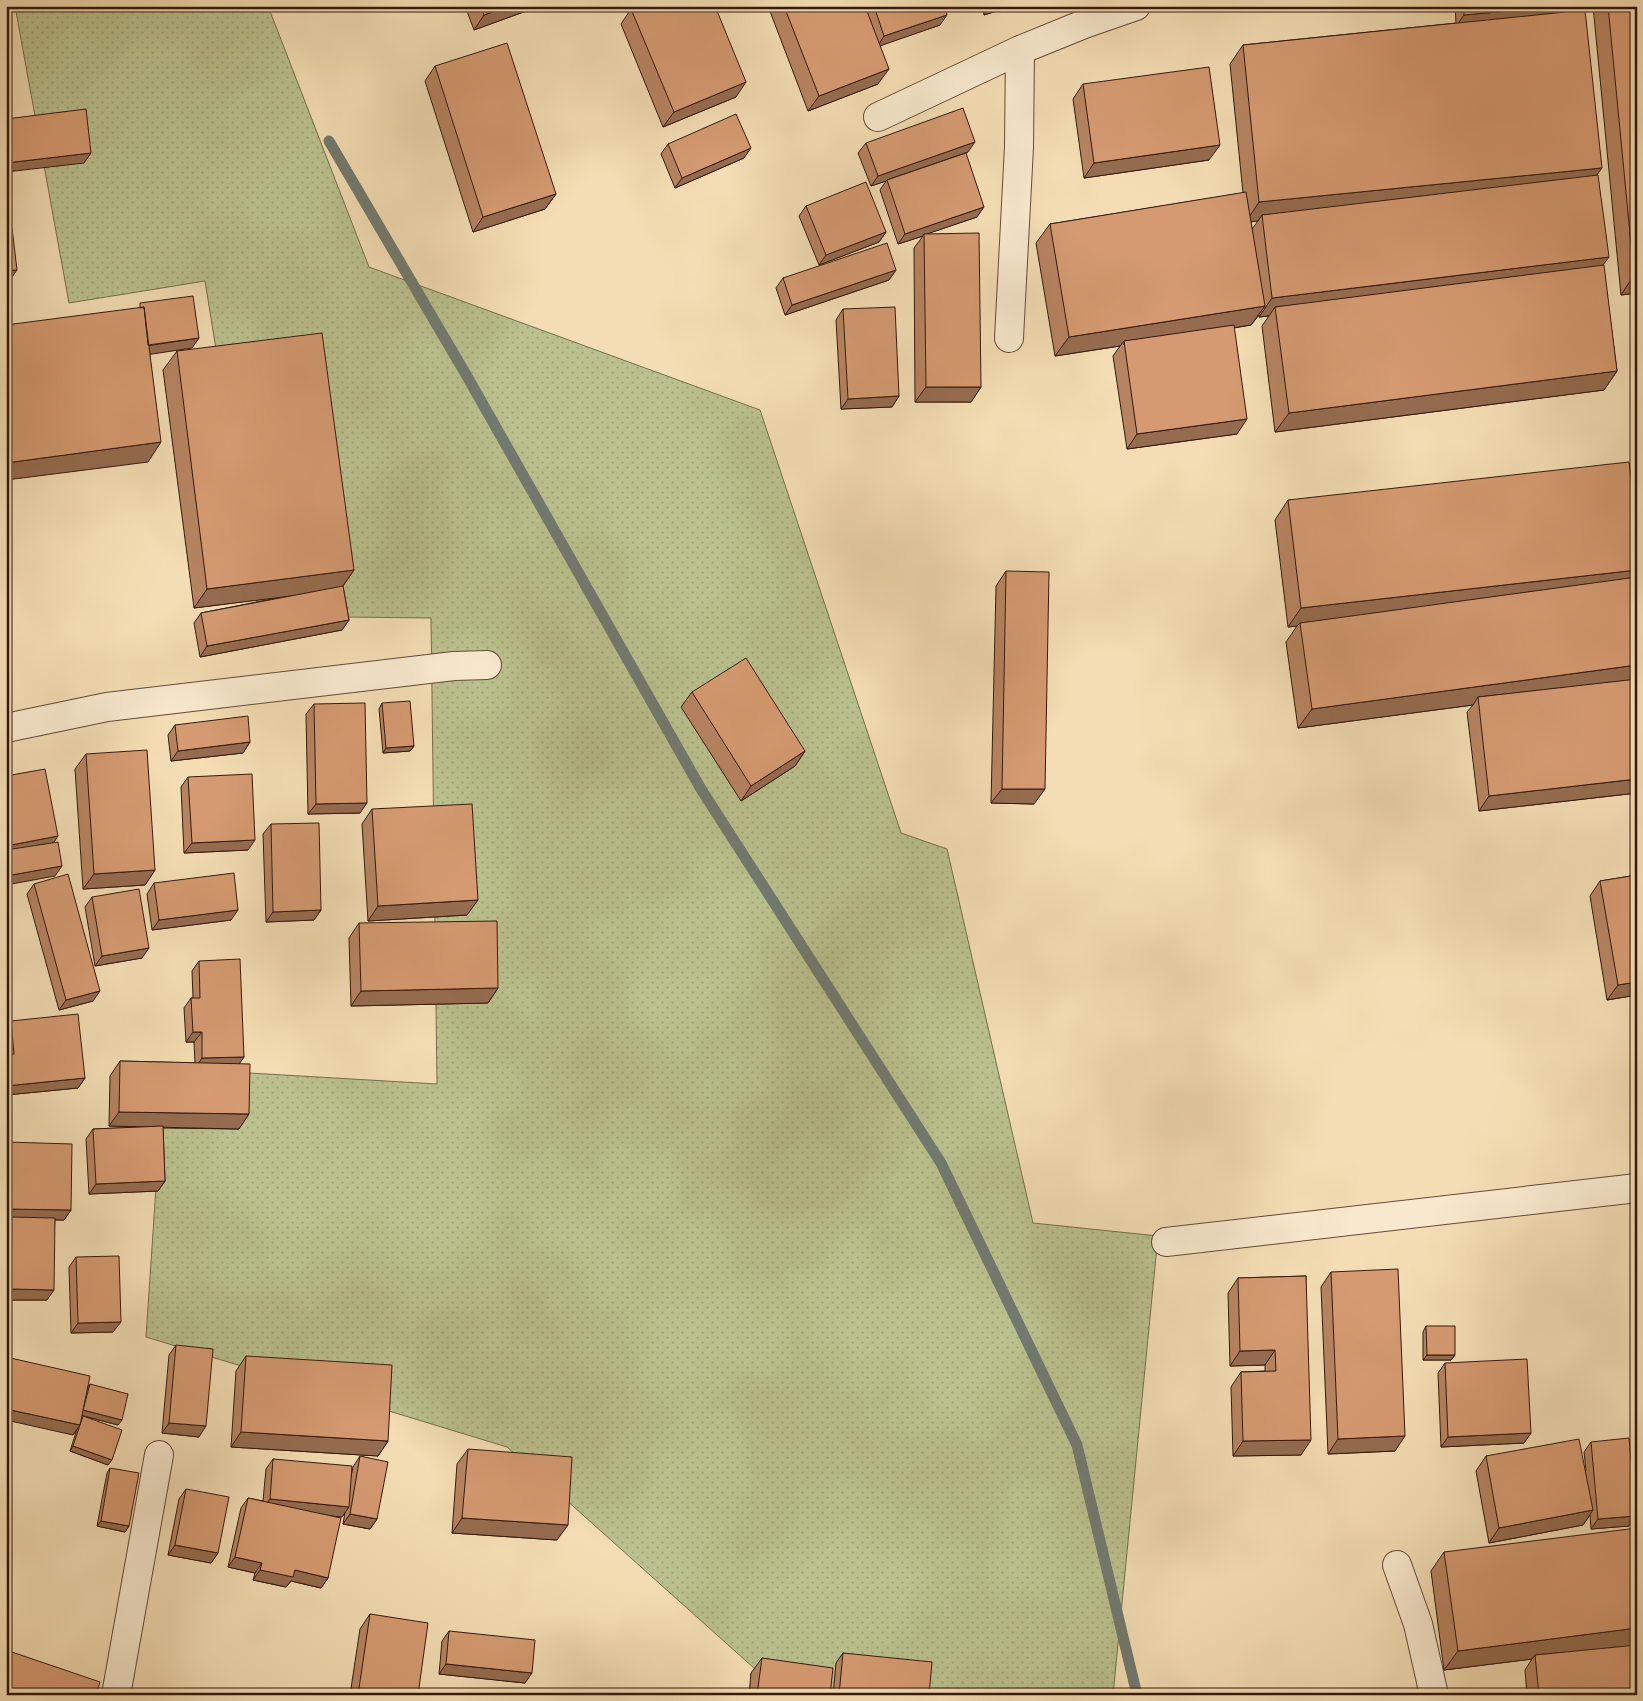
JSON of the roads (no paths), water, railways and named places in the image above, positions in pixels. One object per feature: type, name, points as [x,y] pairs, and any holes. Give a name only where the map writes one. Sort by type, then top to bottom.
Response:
[{"type":"street","points":[[878,117],[1020,50],[1084,24],[1136,6]]},
{"type":"street","points":[[1009,338],[1020,147],[1020,50]]},
{"type":"street","points":[[6,728],[107,707],[454,666],[487,665]]},
{"type":"street","points":[[1166,1242],[1637,1188]]},
{"type":"street","points":[[116,1695],[160,1455]]},
{"type":"street","points":[[1397,1565],[1418,1624],[1434,1695]]},
{"type":"waterway","points":[[329,141],[468,378],[701,789],[941,1163],[1077,1445],[1137,1695]]}]
